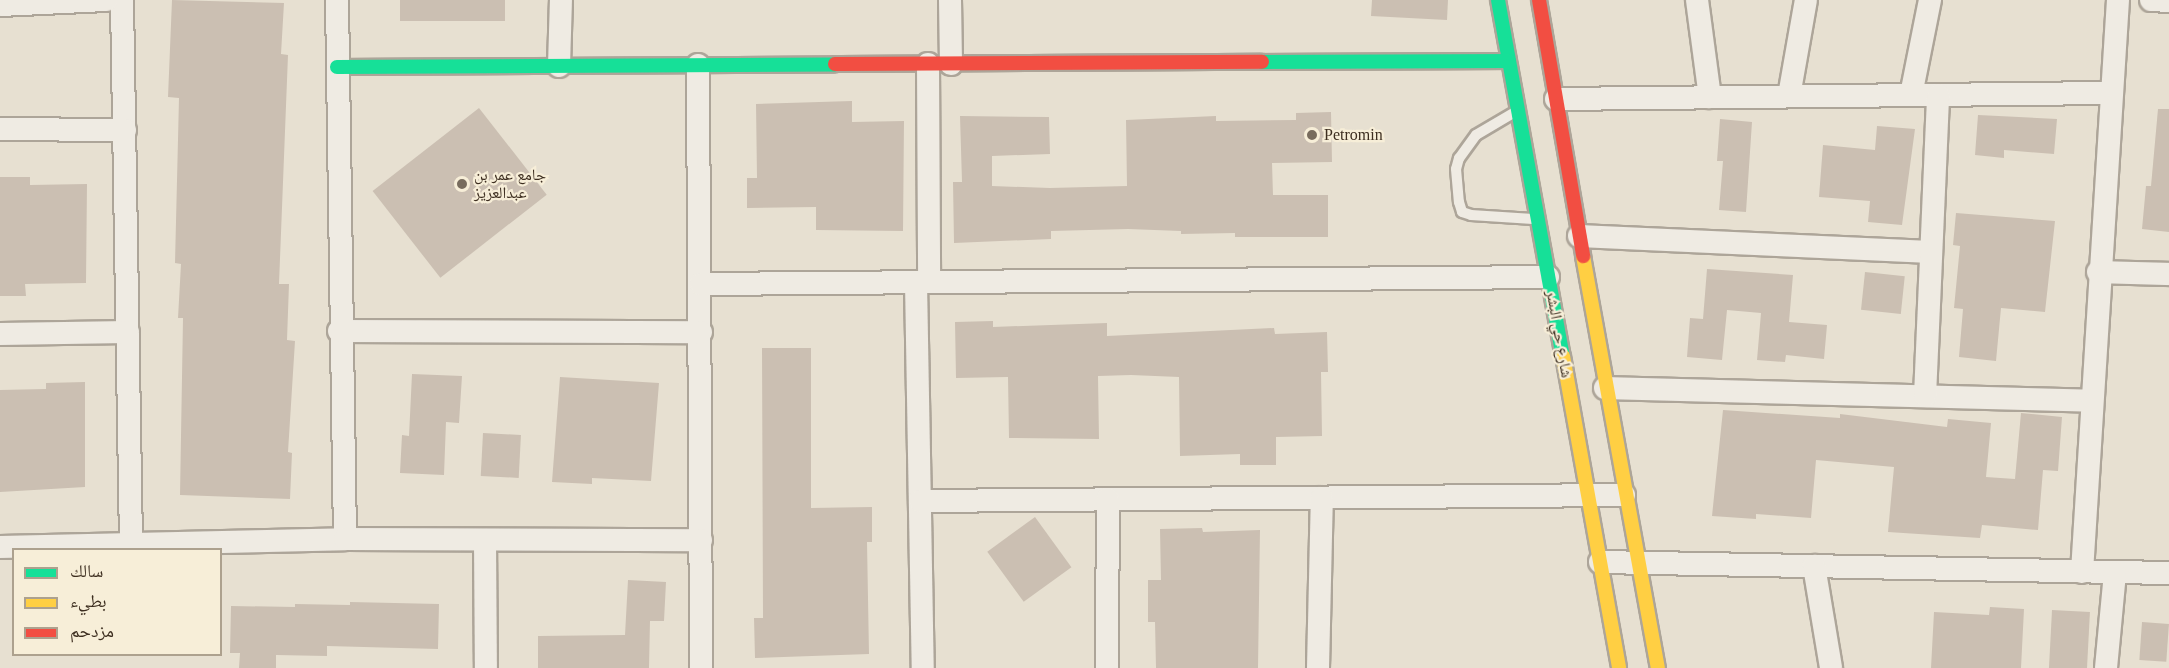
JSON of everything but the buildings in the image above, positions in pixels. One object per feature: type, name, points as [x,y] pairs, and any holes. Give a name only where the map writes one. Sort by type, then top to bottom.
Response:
[{"type":"street","points":[[0,5],[106,0]]},
{"type":"street","points":[[123,0],[131,544]]},
{"type":"street","points":[[337,0],[339,331],[345,539]]},
{"type":"street","points":[[559,66],[561,0]]},
{"type":"street","points":[[950,0],[951,64]]},
{"type":"street","name":"شارع حي البشر","points":[[1498,0],[1619,668]]},
{"type":"street","points":[[1539,0],[1624,495],[1658,668]]},
{"type":"street","points":[[1697,0],[1710,97]]},
{"type":"street","points":[[1789,96],[1806,0]]},
{"type":"street","points":[[1911,95],[1930,0]]},
{"type":"street","points":[[2082,572],[2098,272],[2118,0]]},
{"type":"street","points":[[2151,0],[2169,0]]},
{"type":"street","points":[[337,68],[1509,61]]},
{"type":"street","points":[[923,668],[920,501],[922,282],[928,64]]},
{"type":"street","points":[[698,65],[701,284],[701,668]]},
{"type":"street","points":[[1556,99],[2111,93]]},
{"type":"street","points":[[1924,396],[1938,95]]},
{"type":"street","points":[[0,129],[124,130]]},
{"type":"street","points":[[1579,236],[1931,252]]},
{"type":"street","points":[[2098,272],[2169,274]]},
{"type":"street","points":[[701,284],[1548,277]]},
{"type":"street","points":[[339,331],[701,332]]},
{"type":"street","points":[[0,334],[128,332]]},
{"type":"street","points":[[1605,388],[2091,401]]},
{"type":"street","points":[[920,501],[1624,495]]},
{"type":"street","points":[[1318,668],[1322,498]]},
{"type":"street","points":[[1107,668],[1108,500]]},
{"type":"street","points":[[0,547],[345,539],[701,540]]},
{"type":"street","points":[[485,540],[486,668]]},
{"type":"street","points":[[1600,561],[2169,573]]},
{"type":"street","points":[[1814,566],[1831,668]]},
{"type":"street","points":[[2106,668],[2115,573]]},
{"type":"lane","points":[[1518,111],[1476,135],[1459,158],[1456,169],[1459,201],[1462,212],[1471,215],[1538,219]]},
{"type":"traffic: fast","points":[[1498,0],[1563,356]]},
{"type":"traffic: fast","points":[[1262,62],[1509,61]]},
{"type":"traffic: fast","points":[[337,67],[835,64]]},
{"type":"traffic: slow","points":[[1583,256],[1658,668]]},
{"type":"traffic: slow","points":[[1563,356],[1619,668]]},
{"type":"traffic: jam","points":[[1539,0],[1583,256]]},
{"type":"traffic: jam","points":[[835,64],[1262,62]]},
{"type":"place","name":"Petromin","points":[[1312,135]]},
{"type":"place","name":"جامع عمر بن عبدالعزيز","points":[[462,184]]}]
